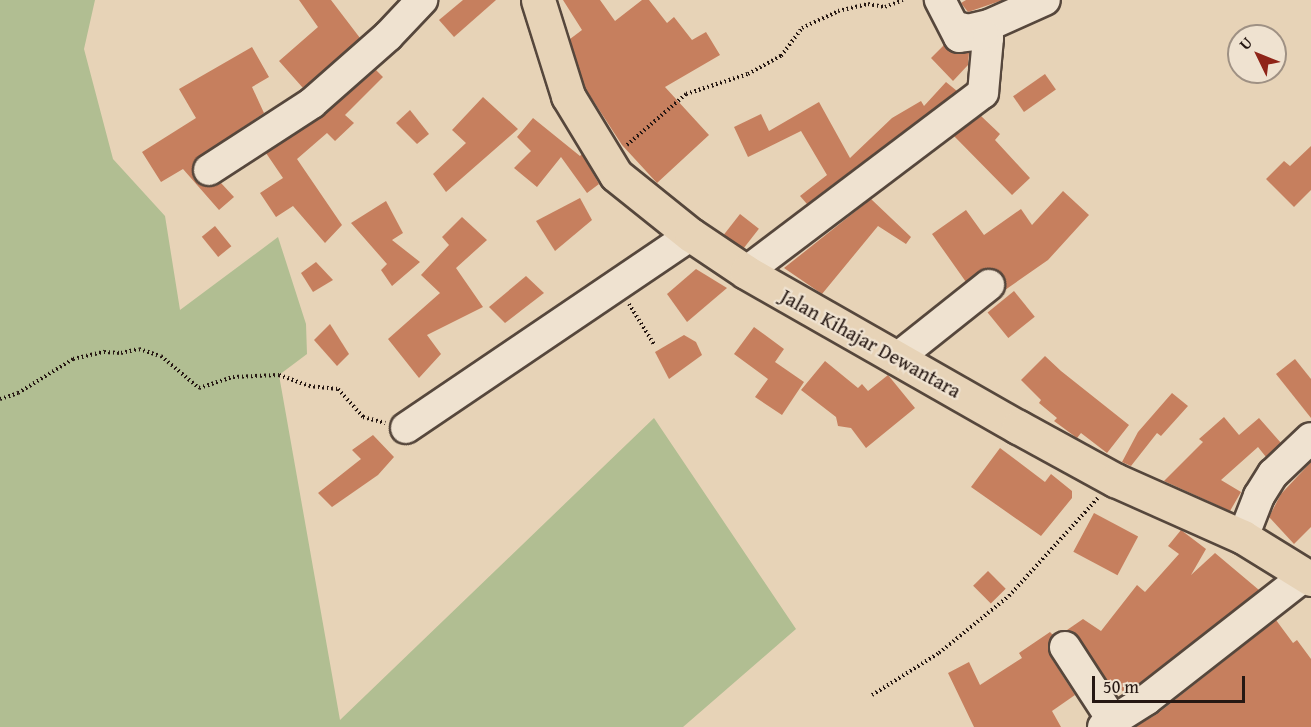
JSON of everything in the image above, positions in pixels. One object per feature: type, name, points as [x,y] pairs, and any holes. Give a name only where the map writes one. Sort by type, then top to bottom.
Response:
[{"type":"main road","name":"Jalan Kihajar Dewantara","points":[[538,0],[568,96],[616,175],[691,235],[746,272],[896,359],[1114,480],[1243,537],[1308,577]]},
{"type":"street","points":[[209,170],[312,103],[388,36],[422,0]]},
{"type":"street","points":[[945,12],[967,30],[989,25],[1045,0]]},
{"type":"street","points":[[746,272],[983,93],[988,38],[983,34],[960,38],[945,12]]},
{"type":"street","points":[[406,428],[691,235]]},
{"type":"street","points":[[896,359],[989,285]]},
{"type":"street","points":[[1243,537],[1259,496],[1273,474],[1311,438]]},
{"type":"street","points":[[1065,647],[1108,724],[1146,700],[1308,577]]},
{"type":"path","points":[[608,162],[686,94],[748,74],[781,56],[802,28],[838,11],[868,4],[885,7],[903,0]]},
{"type":"path","points":[[618,286],[655,346]]},
{"type":"path","points":[[0,399],[18,393],[73,359],[104,352],[121,353],[139,349],[161,356],[199,388],[233,377],[279,375],[309,386],[338,389],[363,417],[406,428]]},
{"type":"path","points":[[872,695],[939,653],[1009,596],[1114,480]]},
{"type":"green space","points":[[0,0],[95,0],[84,49],[113,159],[165,216],[180,310],[278,237],[306,324],[307,354],[279,375],[340,720],[654,418],[796,629],[683,727],[0,727]]},
{"type":"building","points":[[299,0],[331,0],[360,38],[303,88],[279,61],[318,27]]},
{"type":"building","points":[[463,0],[496,0],[454,37],[439,20]]},
{"type":"building","points":[[563,0],[600,0],[615,21],[642,0],[649,0],[667,23],[674,17],[692,40],[706,32],[720,55],[665,87],[709,135],[657,183],[622,145],[585,88],[570,39],[582,30]]},
{"type":"building","points":[[966,0],[1003,0],[968,12],[961,3]]},
{"type":"building","points":[[944,45],[952,52],[969,53],[968,65],[953,81],[931,58]]},
{"type":"building","points":[[252,47],[269,77],[252,87],[264,113],[200,156],[194,162],[192,170],[194,179],[201,185],[210,187],[221,183],[234,197],[219,210],[183,169],[161,182],[142,152],[196,118],[179,89]]},
{"type":"building","points":[[376,70],[383,77],[345,115],[354,123],[335,141],[327,133],[297,159],[342,225],[325,243],[293,206],[276,217],[260,193],[283,178],[266,153],[323,116]]},
{"type":"building","points":[[1045,74],[1056,90],[1024,112],[1013,96]]},
{"type":"building","points":[[946,82],[957,91],[807,204],[800,196],[827,175],[801,131],[748,157],[734,127],[761,114],[769,131],[819,102],[850,158],[892,118],[921,101],[924,106]]},
{"type":"building","points":[[483,97],[518,129],[446,192],[433,174],[466,143],[452,130]]},
{"type":"building","points":[[410,110],[429,134],[417,144],[396,123]]},
{"type":"building","points":[[981,116],[1000,134],[995,140],[1030,178],[1012,195],[954,136]]},
{"type":"building","points":[[533,118],[580,156],[582,154],[599,184],[587,193],[561,157],[537,187],[514,168],[531,151],[517,137]]},
{"type":"building","points":[[1311,146],[1311,190],[1294,207],[1266,179],[1284,161],[1290,166]]},
{"type":"building","points":[[1063,191],[1089,215],[1048,260],[1005,290],[1003,275],[995,269],[979,271],[966,282],[932,234],[966,210],[984,235],[1021,209],[1032,225]]},
{"type":"building","points":[[580,198],[592,220],[555,251],[536,221]]},
{"type":"building","points":[[871,199],[911,237],[906,244],[878,226],[822,294],[784,268]]},
{"type":"building","points":[[386,201],[403,233],[392,240],[420,262],[392,286],[381,270],[387,264],[351,223]]},
{"type":"building","points":[[740,214],[759,229],[743,249],[724,234]]},
{"type":"building","points":[[462,217],[487,240],[456,268],[483,307],[427,335],[441,354],[419,378],[388,339],[440,293],[421,275],[449,245],[442,237]]},
{"type":"building","points":[[215,226],[231,246],[218,257],[202,237]]},
{"type":"building","points":[[316,262],[333,280],[313,292],[301,273]]},
{"type":"building","points":[[696,269],[727,288],[687,322],[667,294]]},
{"type":"building","points":[[526,276],[544,293],[505,323],[489,307]]},
{"type":"building","points":[[1014,291],[1035,317],[1008,338],[988,312]]},
{"type":"building","points":[[330,324],[349,354],[337,366],[314,340]]},
{"type":"building","points":[[754,327],[784,349],[775,362],[804,382],[782,415],[755,397],[768,379],[734,354]]},
{"type":"building","points":[[684,335],[696,342],[702,355],[669,379],[655,352]]},
{"type":"building","points":[[1045,356],[1129,425],[1107,453],[1081,433],[1077,438],[1054,421],[1057,418],[1039,403],[1041,400],[1021,380]]},
{"type":"building","points":[[1295,359],[1311,379],[1311,418],[1276,374]]},
{"type":"building","points":[[825,361],[858,388],[862,384],[868,391],[888,375],[915,408],[866,448],[851,428],[838,426],[836,417],[801,390]]},
{"type":"building","points":[[1172,393],[1188,406],[1161,436],[1157,433],[1131,466],[1122,462],[1138,432]]},
{"type":"building","points":[[1224,417],[1239,435],[1259,418],[1281,443],[1266,457],[1258,447],[1221,480],[1241,492],[1230,511],[1164,481],[1203,442],[1199,439]]},
{"type":"building","points":[[373,435],[394,457],[378,475],[332,507],[318,493],[361,459],[352,450]]},
{"type":"building","points":[[1000,448],[1045,482],[1051,474],[1072,491],[1072,498],[1041,536],[971,487]]},
{"type":"building","points":[[1311,462],[1311,527],[1294,544],[1269,517],[1281,494]]},
{"type":"building","points":[[1094,513],[1138,536],[1117,575],[1073,552]]},
{"type":"building","points":[[1181,530],[1206,549],[1191,575],[1215,553],[1259,590],[1136,686],[1124,693],[1120,688],[1115,692],[1079,638],[1067,630],[1083,619],[1101,631],[1137,585],[1145,592],[1179,554],[1168,546]]},
{"type":"building","points":[[988,571],[1006,589],[991,604],[973,586]]},
{"type":"building","points":[[1276,620],[1293,643],[1297,640],[1311,659],[1311,727],[1135,727],[1157,714]]},
{"type":"building","points":[[1050,632],[1053,635],[1048,647],[1050,656],[1075,695],[1052,711],[1061,727],[974,727],[948,673],[969,662],[980,685],[1022,658],[1019,653]]}]
